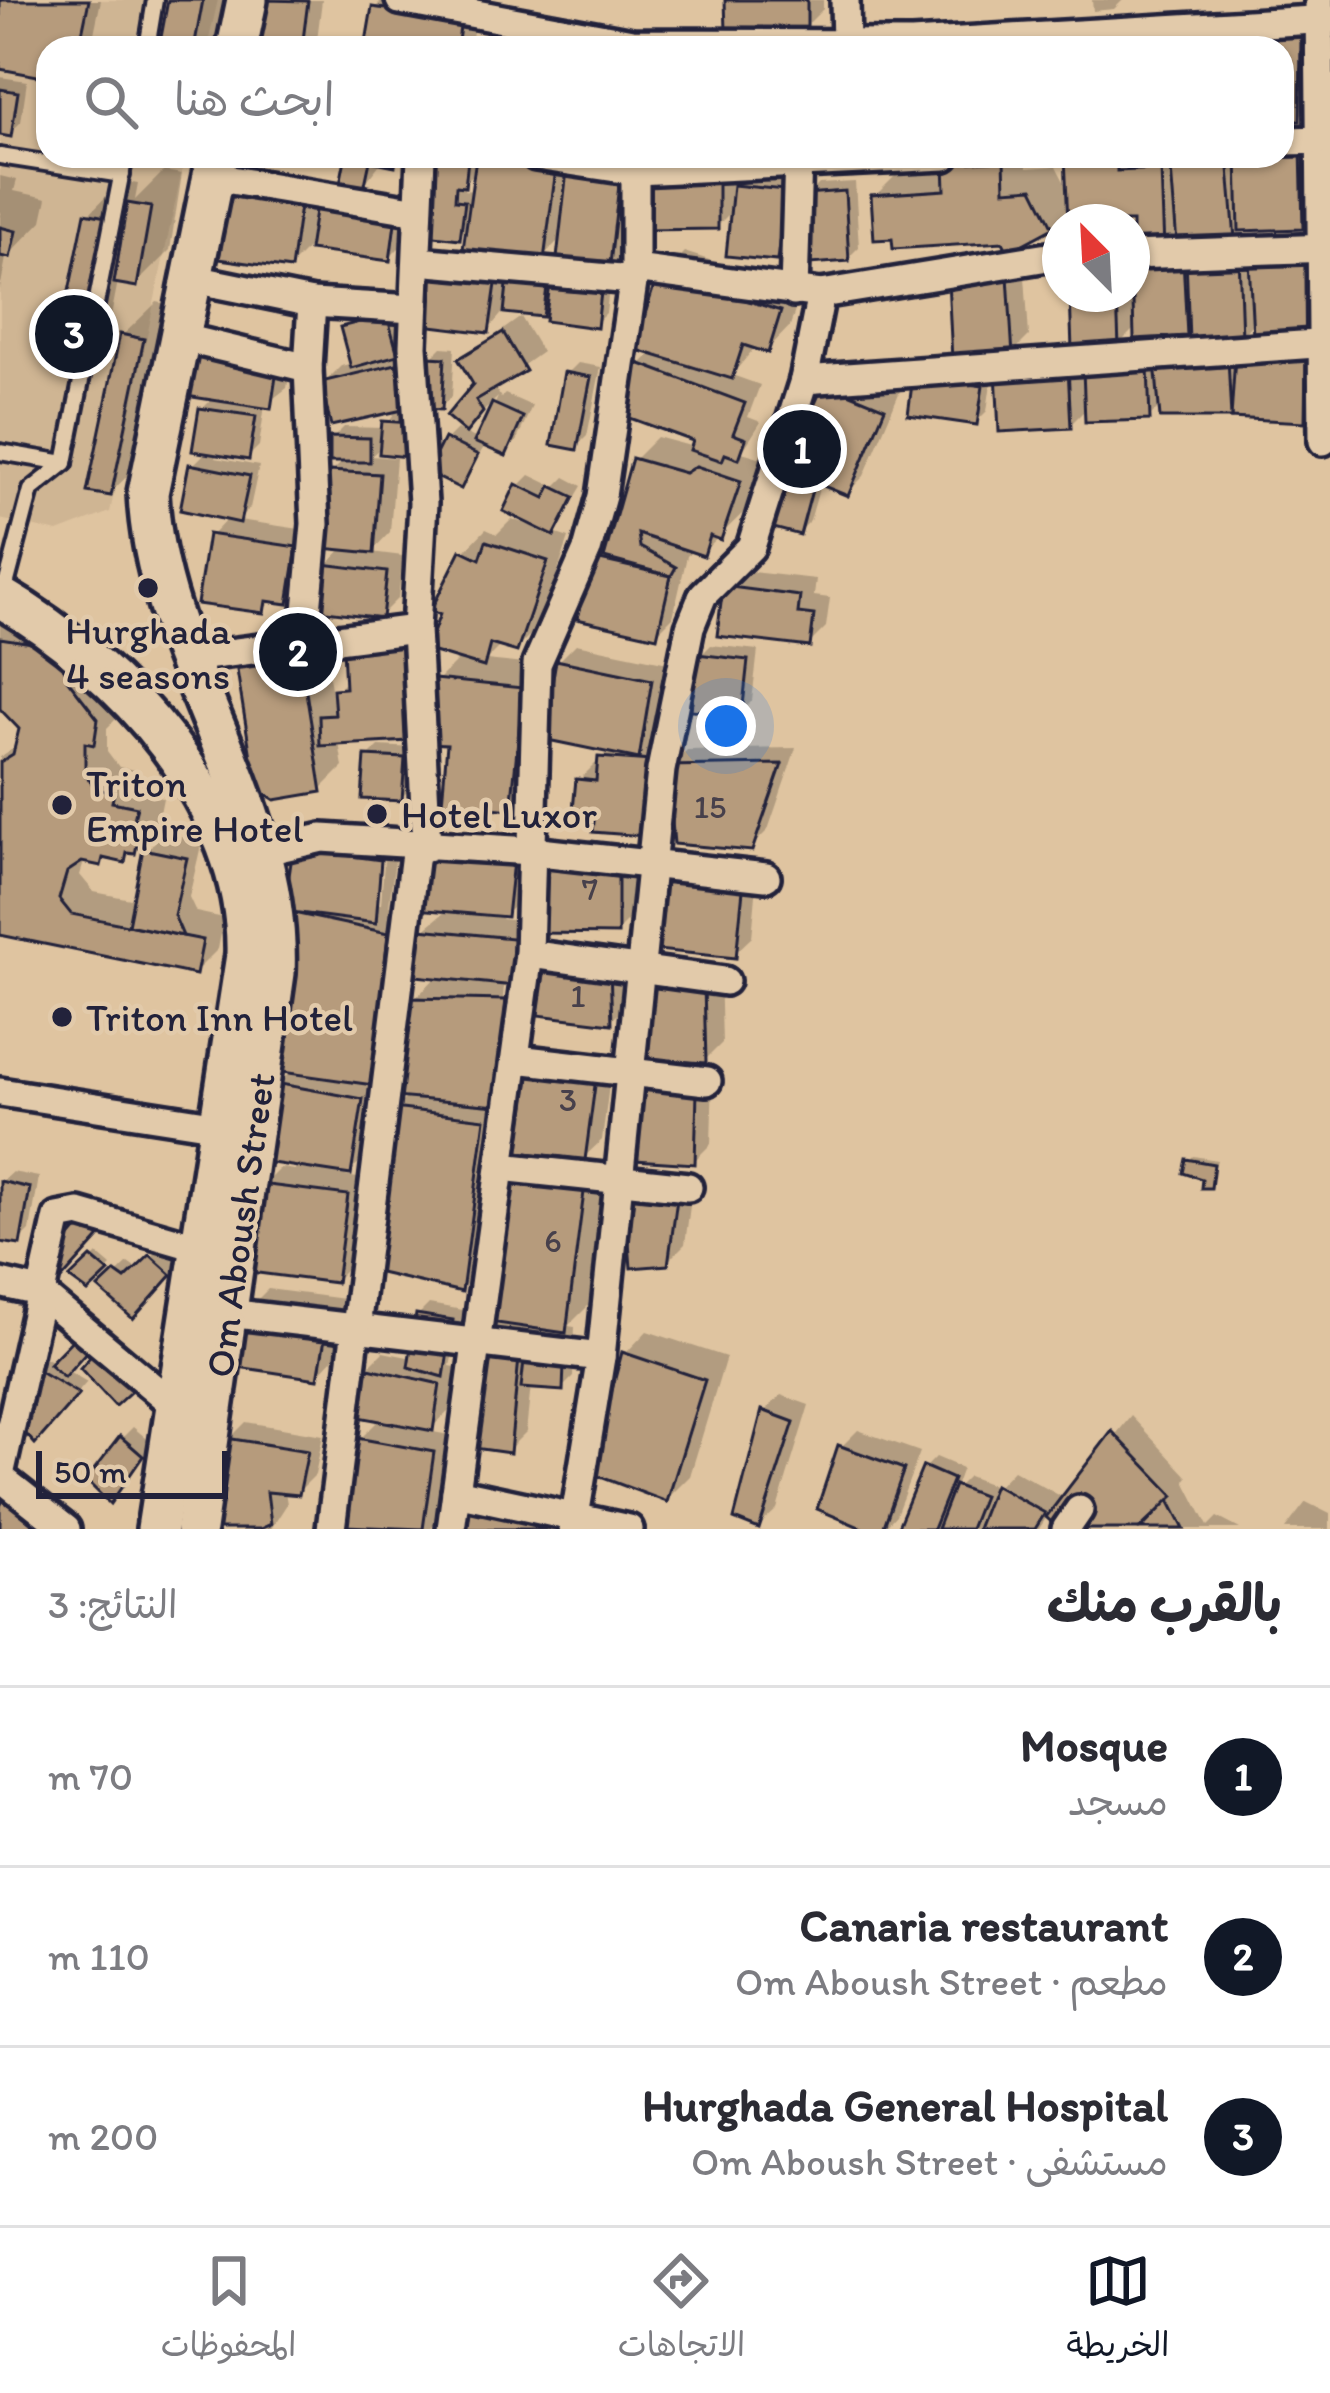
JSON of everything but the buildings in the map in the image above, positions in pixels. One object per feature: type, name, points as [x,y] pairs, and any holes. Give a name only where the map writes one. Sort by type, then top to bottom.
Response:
[{"type":"street","points":[[240,36],[247,0]]},
{"type":"street","points":[[400,0],[545,14],[607,36]]},
{"type":"street","points":[[845,0],[846,36]]},
{"type":"street","points":[[1158,36],[1322,13],[1327,343],[1323,441]]},
{"type":"street","points":[[1294,140],[1326,140]]},
{"type":"street","name":"Om Aboush Street","points":[[157,1529],[176,1406],[218,1252],[275,973],[278,922],[261,852],[160,587],[148,493],[215,168]]},
{"type":"street","points":[[220,168],[418,211]]},
{"type":"street","points":[[331,1529],[422,846],[416,629],[423,502],[414,309],[420,168]]},
{"type":"street","points":[[451,1529],[530,954],[537,664],[597,521],[634,275],[635,168]]},
{"type":"street","points":[[574,1524],[602,1357],[661,770],[694,612],[751,547],[804,380],[808,293],[798,168]]},
{"type":"street","points":[[1150,254],[1326,248]]},
{"type":"street","points":[[418,262],[634,275],[808,293],[1042,258]]},
{"type":"street","points":[[194,279],[312,303],[414,309]]},
{"type":"street","points":[[304,644],[315,524],[308,368],[312,303]]},
{"type":"street","points":[[183,338],[308,368]]},
{"type":"street","points":[[804,380],[1327,343]]},
{"type":"street","name":"Om Aboush Street","points":[[1,597],[65,639],[138,709],[195,787],[239,878],[246,955],[220,1126],[218,1252],[228,1313],[196,1529]]},
{"type":"street","points":[[189,658],[416,629]]},
{"type":"street","points":[[261,852],[313,838],[531,850],[766,877]]},
{"type":"street","points":[[530,954],[725,981]]},
{"type":"street","points":[[518,1059],[707,1081]]},
{"type":"street","points":[[0,1092],[220,1126]]},
{"type":"street","points":[[501,1167],[688,1187]]},
{"type":"street","points":[[65,1529],[0,1476],[3,1444],[53,1224],[63,1212],[218,1252]]},
{"type":"street","points":[[0,1283],[39,1292],[176,1406]]},
{"type":"street","points":[[228,1313],[602,1357]]},
{"type":"street","points":[[456,1492],[574,1524],[629,1529]]},
{"type":"lane","points":[[149,36],[155,0]]},
{"type":"lane","points":[[0,156],[36,162]]},
{"type":"lane","points":[[77,168],[122,175]]},
{"type":"lane","points":[[1,597],[31,490],[65,463],[123,168]]},
{"type":"lane","points":[[0,452],[65,463]]},
{"type":"shaded area","points":[[0,0],[218,0],[210,36],[36,36],[36,168],[182,168],[110,512],[58,532],[0,519]]},
{"type":"place","name":"Hurghada General Hospital","points":[[74,334]]},
{"type":"place","name":"Mosque","points":[[802,449]]},
{"type":"place","name":"Hurghada 4 seasons","points":[[148,588]]},
{"type":"place","name":"Canaria restaurant","points":[[298,652]]},
{"type":"place","name":"Triton Empire Hotel","points":[[62,805]]},
{"type":"place","name":"Hotel Luxor","points":[[377,814]]},
{"type":"place","name":"Triton Inn Hotel","points":[[62,1017]]}]
